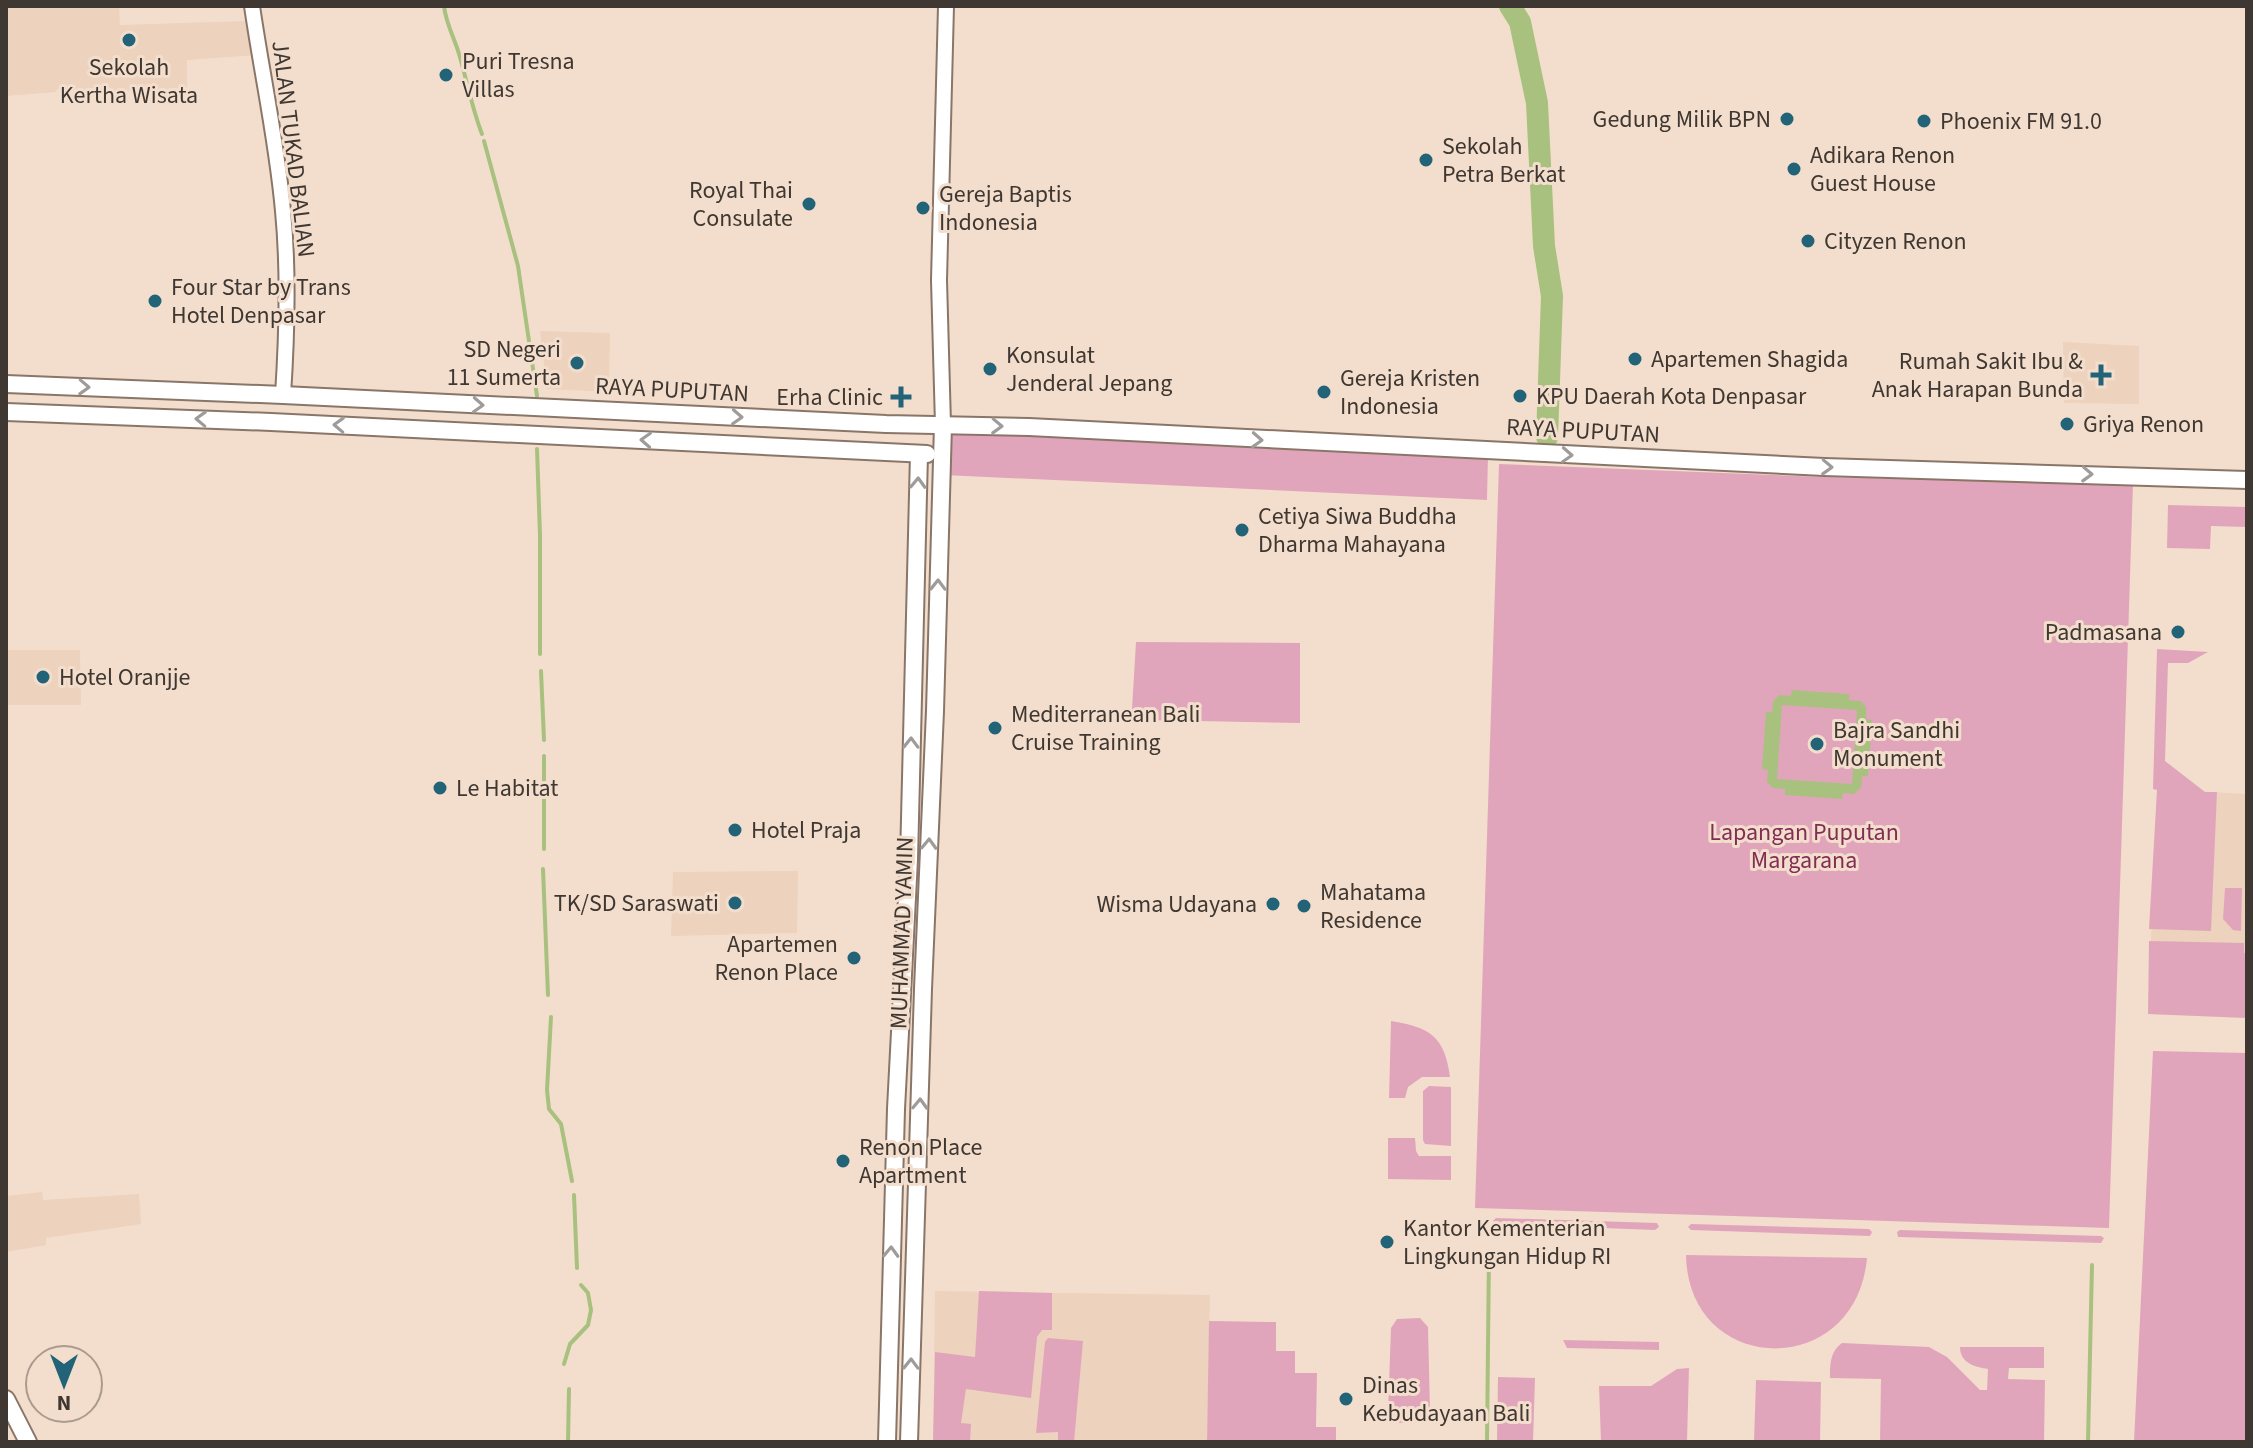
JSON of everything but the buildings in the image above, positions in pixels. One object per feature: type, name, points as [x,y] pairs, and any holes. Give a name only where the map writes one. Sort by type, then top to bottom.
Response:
[{"type":"main road","name":"RAYA PUPUTAN","points":[[6,384],[1824,467],[2247,480]]},
{"type":"main road","points":[[399,428],[400,401]]},
{"type":"main road","points":[[6,412],[941,455]]},
{"type":"main road","points":[[791,447],[792,420]]},
{"type":"main road","name":"MUHAMMAD YAMIN","points":[[909,1442],[943,425]]},
{"type":"main road","name":"MUHAMMAD YAMIN","points":[[887,1442],[896,1109],[909,859],[919,454]]},
{"type":"main road","points":[[890,1302],[912,1302]]},
{"type":"main road","points":[[6,1399],[28,1442]]},
{"type":"street","name":"JALAN TUKAD BALIAN","points":[[252,6],[283,207],[287,274],[283,395]]},
{"type":"street","points":[[943,425],[939,280],[946,6]]},
{"type":"shaded area","name":"Sekolah Kertha Wisata","points":[[6,6],[119,6],[120,25],[246,21],[256,55],[187,60],[187,88],[75,93],[75,89],[57,89],[56,92],[6,96]]},
{"type":"shaded area","name":"SD Negeri 11 Sumerta","points":[[540,331],[610,333],[609,392],[547,389]]},
{"type":"shaded area","name":"Rumah Sakit Ibu & Anak Harapan Bunda","points":[[2063,342],[2139,346],[2139,404],[2064,403]]},
{"type":"shaded area","name":"Hotel Oranjje","points":[[6,650],[80,650],[81,705],[6,705]]},
{"type":"shaded area","points":[[1792,690],[1849,694],[1849,700],[1861,701],[1866,707],[1866,719],[1872,720],[1868,776],[1862,776],[1861,788],[1854,794],[1843,793],[1842,799],[1785,795],[1785,789],[1773,788],[1767,782],[1768,770],[1762,769],[1766,712],[1772,712],[1773,701],[1779,695],[1791,696]],"holes":[[[1782,705],[1857,710],[1852,784],[1777,779]]]},
{"type":"shaded area","points":[[2157,789],[2247,794],[2247,1018],[2148,1014]]},
{"type":"shaded area","name":"TK/SD Saraswati","points":[[798,871],[797,933],[671,936],[673,872]]},
{"type":"shaded area","points":[[42,1192],[43,1200],[139,1194],[141,1224],[46,1238],[46,1245],[6,1252],[6,1196]]},
{"type":"shaded area","points":[[935,1291],[1210,1295],[1207,1442],[933,1442]]},
{"type":"green space","points":[[946,429],[1488,455],[1487,500],[944,475]]},
{"type":"green space","name":"Lapangan Puputan Margarana","points":[[1499,464],[1824,477],[2133,484],[2109,1228],[1475,1208]]},
{"type":"green space","points":[[2168,505],[2247,507],[2247,554],[2246,527],[2211,526],[2210,549],[2167,548]]},
{"type":"green space","points":[[1136,642],[1300,643],[1300,723],[1146,720],[1146,709],[1132,709]]},
{"type":"green space","points":[[2157,649],[2208,652],[2188,663],[2168,663],[2165,761],[2205,792],[2217,792],[2211,931],[2149,929],[2157,790],[2153,789]]},
{"type":"green space","points":[[2225,888],[2242,888],[2241,931],[2233,930],[2223,919]]},
{"type":"green space","points":[[2149,941],[2244,943],[2244,953],[2247,954],[2247,1018],[2148,1014]]},
{"type":"green space","points":[[1391,1021],[1416,1027],[1433,1036],[1444,1052],[1450,1077],[1422,1077],[1408,1087],[1405,1098],[1389,1098]]},
{"type":"green space","points":[[2153,1051],[2247,1053],[2247,1442],[2134,1442]]},
{"type":"green space","points":[[1429,1086],[1451,1087],[1451,1146],[1425,1144],[1423,1140],[1423,1091]]},
{"type":"green space","points":[[1388,1138],[1415,1138],[1419,1156],[1451,1156],[1451,1180],[1388,1179]]},
{"type":"green space","points":[[1496,1218],[1657,1223],[1659,1227],[1655,1230],[1495,1224],[1493,1221]]},
{"type":"green space","points":[[1691,1224],[1869,1229],[1872,1232],[1870,1236],[1691,1230],[1688,1227]]},
{"type":"green space","points":[[1900,1230],[2104,1238],[2101,1243],[1898,1237]]},
{"type":"green space","points":[[1686,1255],[1867,1258],[1856,1298],[1834,1327],[1805,1343],[1773,1348],[1741,1342],[1714,1324],[1694,1295]]},
{"type":"green space","points":[[979,1291],[1052,1293],[1052,1330],[1042,1330],[1037,1337],[1031,1398],[966,1389],[961,1423],[971,1424],[970,1442],[933,1442],[935,1352],[975,1357]]},
{"type":"green space","points":[[1420,1318],[1428,1327],[1430,1411],[1421,1422],[1396,1423],[1389,1419],[1388,1412],[1391,1328],[1397,1319]]},
{"type":"green space","points":[[1209,1321],[1276,1322],[1276,1351],[1295,1351],[1295,1373],[1317,1373],[1316,1427],[1336,1427],[1336,1442],[1207,1442]]},
{"type":"green space","points":[[1048,1338],[1083,1341],[1074,1442],[1058,1442],[1058,1432],[1036,1433],[1045,1342]]},
{"type":"green space","points":[[1563,1340],[1659,1342],[1659,1350],[1567,1348]]},
{"type":"green space","points":[[1842,1343],[1929,1347],[1947,1357],[1980,1390],[1987,1390],[1988,1369],[1965,1360],[1960,1347],[2044,1347],[2044,1368],[2009,1368],[2008,1379],[2045,1380],[2044,1442],[1880,1442],[1881,1379],[1830,1378],[1833,1354]]},
{"type":"green space","points":[[1689,1368],[1687,1442],[1601,1442],[1599,1386],[1651,1386],[1677,1369]]},
{"type":"green space","points":[[1498,1377],[1535,1378],[1533,1442],[1497,1442]]},
{"type":"green space","points":[[1756,1380],[1821,1382],[1820,1442],[1754,1442]]},
{"type":"waterway","points":[[444,6],[482,134]]},
{"type":"waterway","points":[[1510,6],[1520,22],[1537,103],[1544,246],[1552,296],[1547,437]]},
{"type":"waterway","points":[[484,141],[518,266],[537,396]]},
{"type":"waterway","points":[[537,449],[540,654]]},
{"type":"waterway","points":[[541,671],[544,740]]},
{"type":"waterway","points":[[544,756],[544,849]]},
{"type":"waterway","points":[[543,869],[548,995]]},
{"type":"waterway","points":[[551,1017],[547,1090],[549,1109],[561,1124],[572,1181]]},
{"type":"waterway","points":[[574,1195],[577,1268]]},
{"type":"waterway","points":[[1487,1442],[1489,1251]]},
{"type":"waterway","points":[[2088,1442],[2092,1265]]},
{"type":"waterway","points":[[564,1364],[570,1344],[588,1325],[591,1310],[588,1293],[581,1285]]},
{"type":"waterway","points":[[568,1442],[569,1389]]},
{"type":"place","name":"Sekolah Kertha Wisata","points":[[129,40]]},
{"type":"place","name":"Puri Tresna Villas","points":[[446,75]]},
{"type":"place","name":"Gedung Milik BPN","points":[[1787,119]]},
{"type":"place","name":"Phoenix FM 91.0","points":[[1924,121]]},
{"type":"place","name":"Sekolah Petra Berkat","points":[[1426,160]]},
{"type":"place","name":"Adikara Renon Guest House","points":[[1794,169]]},
{"type":"place","name":"Royal Thai Consulate","points":[[809,204]]},
{"type":"place","name":"Gereja Baptis Indonesia","points":[[923,208]]},
{"type":"place","name":"Cityzen Renon","points":[[1808,241]]},
{"type":"place","name":"Four Star by Trans Hotel Denpasar","points":[[155,301]]},
{"type":"place","name":"Apartemen Shagida","points":[[1635,359]]},
{"type":"place","name":"SD Negeri 11 Sumerta","points":[[577,363]]},
{"type":"place","name":"Konsulat Jenderal Jepang","points":[[990,369]]},
{"type":"place","name":"Rumah Sakit Ibu & Anak Harapan Bunda","points":[[2101,375]]},
{"type":"place","name":"Gereja Kristen Indonesia","points":[[1324,392]]},
{"type":"place","name":"KPU Daerah Kota Denpasar","points":[[1520,396]]},
{"type":"place","name":"Erha Clinic","points":[[901,397]]},
{"type":"place","name":"Griya Renon","points":[[2067,424]]},
{"type":"place","name":"Cetiya Siwa Buddha Dharma Mahayana","points":[[1242,530]]},
{"type":"place","name":"Padmasana","points":[[2178,632]]},
{"type":"place","name":"Hotel Oranjje","points":[[43,677]]},
{"type":"place","name":"Mediterranean Bali Cruise Training","points":[[995,728]]},
{"type":"place","name":"Bajra Sandhi Monument","points":[[1817,744]]},
{"type":"place","name":"Le Habitat","points":[[440,788]]},
{"type":"place","name":"Hotel Praja","points":[[735,830]]},
{"type":"place","name":"TK/SD Saraswati","points":[[735,903]]},
{"type":"place","name":"Wisma Udayana","points":[[1273,904]]},
{"type":"place","name":"Mahatama Residence","points":[[1304,906]]},
{"type":"place","name":"Apartemen Renon Place","points":[[854,958]]},
{"type":"place","name":"Renon Place Apartment","points":[[843,1161]]},
{"type":"place","name":"Kantor Kementerian Lingkungan Hidup RI","points":[[1387,1242]]},
{"type":"place","name":"Dinas Kebudayaan Bali","points":[[1346,1399]]}]
